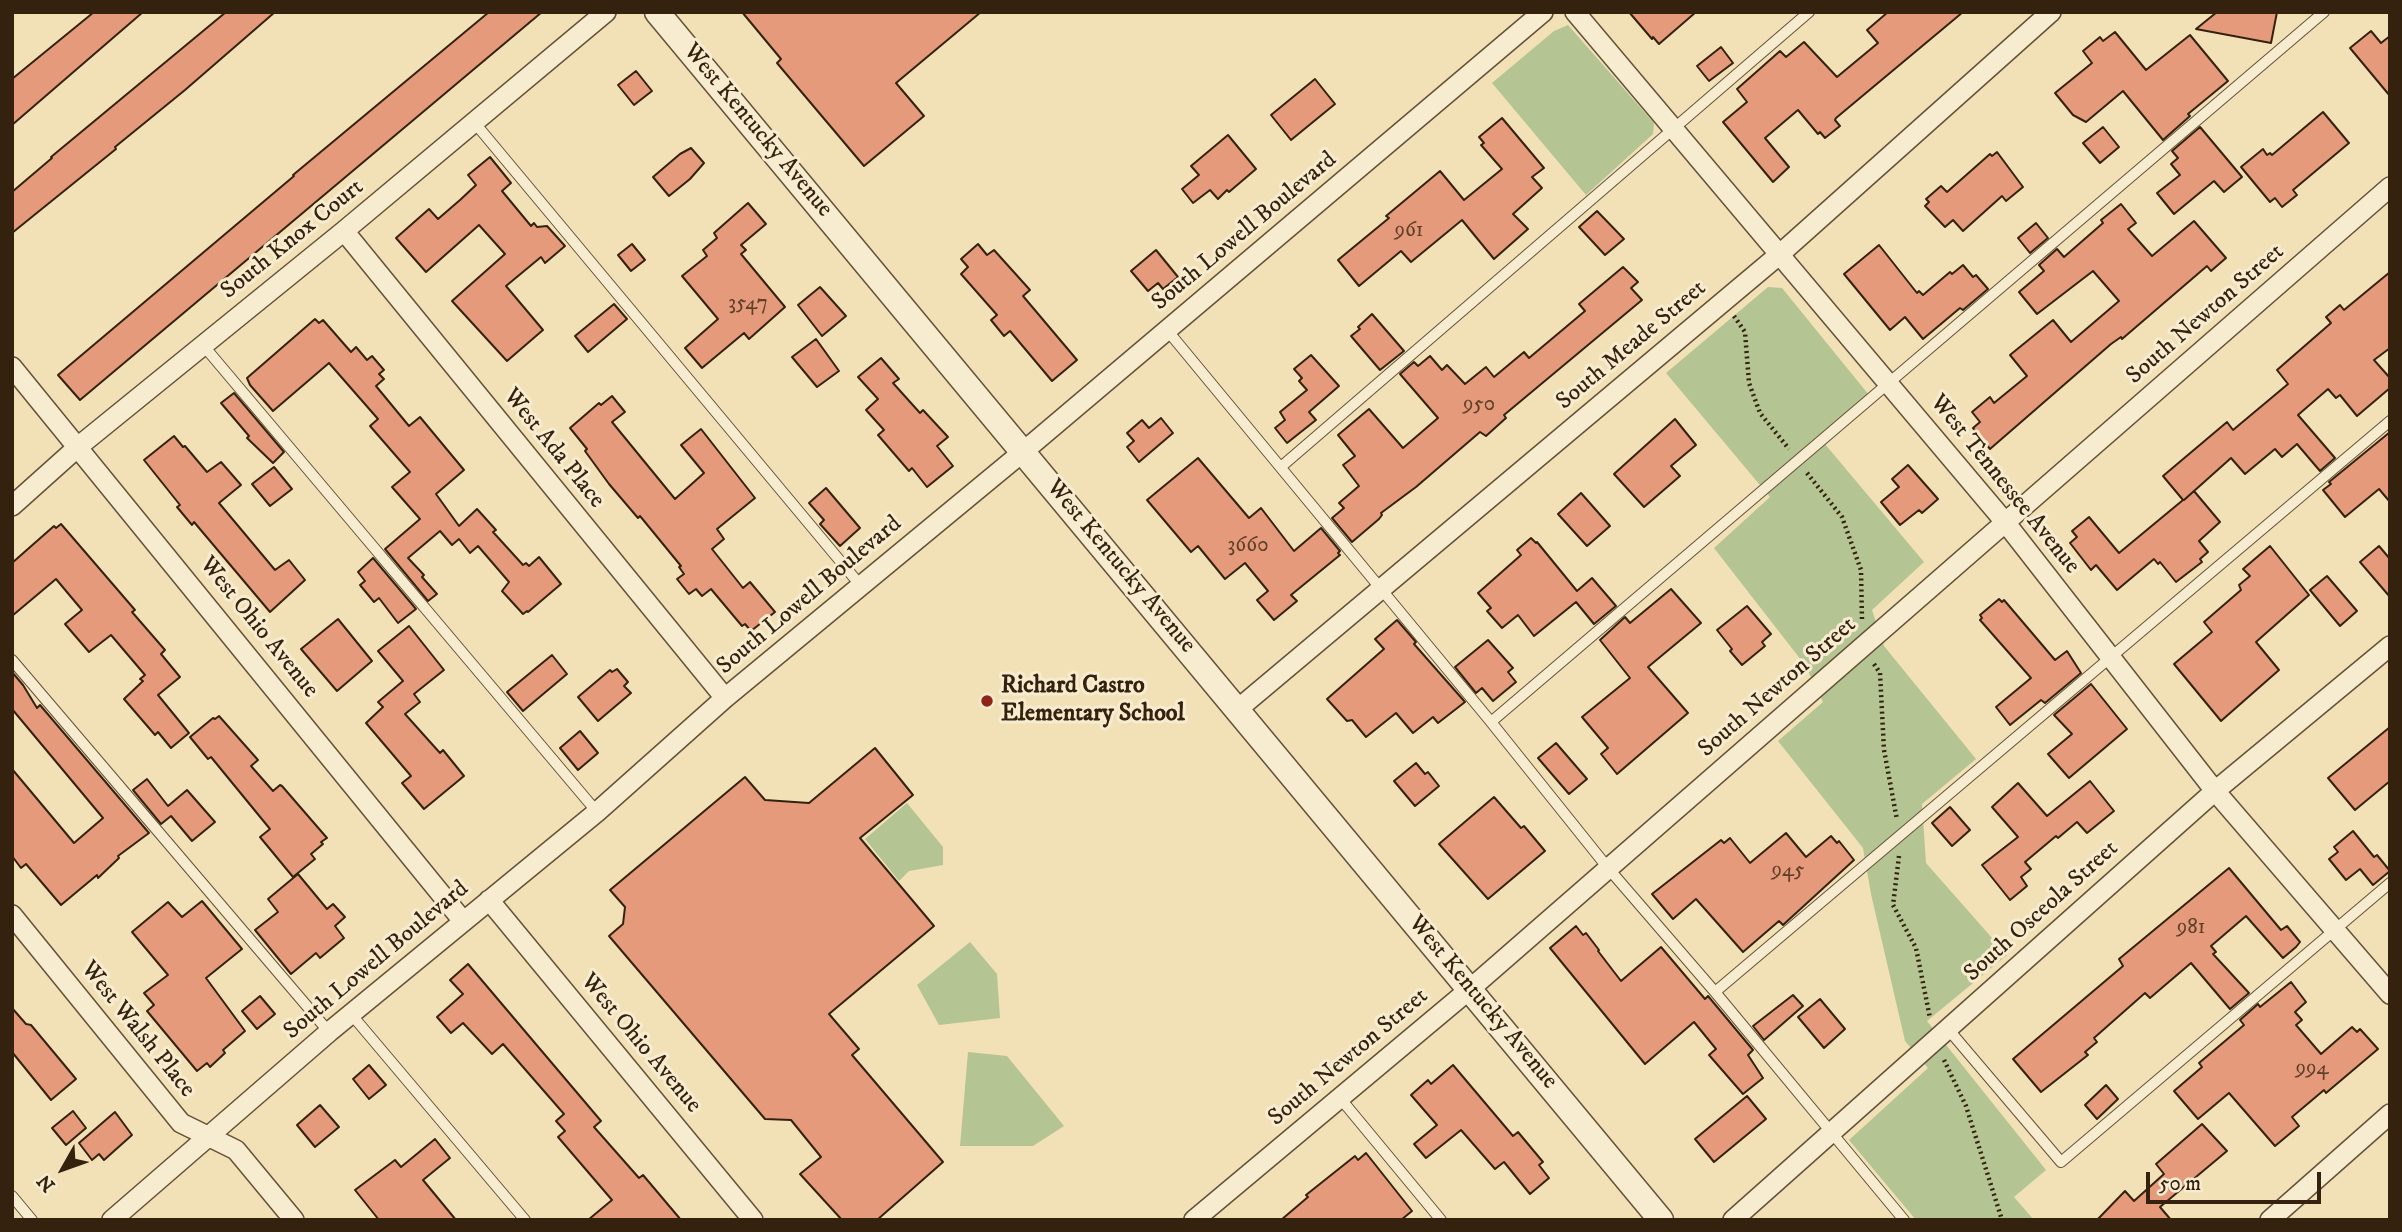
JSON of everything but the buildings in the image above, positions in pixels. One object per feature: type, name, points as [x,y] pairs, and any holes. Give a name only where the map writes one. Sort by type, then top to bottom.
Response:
[{"type":"street","name":"South Knox Court","points":[[12,506],[79,446],[344,231],[606,12]]},
{"type":"street","name":"West Kentucky Avenue","points":[[657,12],[1661,1220]]},
{"type":"street","name":"South Lowell Boulevard","points":[[112,1220],[329,1032],[597,812],[725,698],[1024,451],[1542,12]]},
{"type":"street","name":"West Tennessee Avenue","points":[[1575,12],[2006,522],[2215,791],[2390,994]]},
{"type":"street","name":"South Meade Street","points":[[1238,709],[1780,254],[2051,12]]},
{"type":"street","name":"South Newton Street","points":[[1194,1220],[1470,989],[2390,187]]},
{"type":"street","name":"West Ada Place","points":[[344,231],[725,698]]},
{"type":"street","name":"West Ohio Avenue","points":[[12,367],[463,921]]},
{"type":"street","name":"South Osceola Street","points":[[1733,1220],[2215,791],[2390,646]]},
{"type":"street","name":"West Ohio Avenue","points":[[489,900],[753,1220]]},
{"type":"street","name":"West Walsh Place","points":[[12,915],[181,1123],[236,1150],[294,1220]]},
{"type":"street","points":[[2270,1220],[2390,1114]]},
{"type":"lane","points":[[1282,466],[1809,12]]},
{"type":"lane","points":[[1491,722],[2324,12]]},
{"type":"lane","points":[[474,122],[862,586]]},
{"type":"lane","points":[[1167,330],[1282,466],[1608,868],[1904,1220]]},
{"type":"lane","points":[[203,345],[597,812]]},
{"type":"lane","points":[[1715,992],[2390,421]]},
{"type":"lane","points":[[12,660],[329,1032]]},
{"type":"lane","points":[[1942,1034],[2061,1162],[2390,883]]},
{"type":"lane","points":[[351,1014],[525,1220]]},
{"type":"lane","points":[[1339,1098],[1441,1220]]},
{"type":"lane","points":[[12,1196],[32,1220]]},
{"type":"path","points":[[1724,301],[1745,332],[1749,383],[1760,413],[1842,517],[1861,570],[1862,647],[1880,673],[1884,750],[1901,843],[1893,905],[1916,948],[2002,1220]]},
{"type":"green space","points":[[1568,25],[1654,123],[1653,134],[1586,195],[1492,83],[1554,31]]},
{"type":"green space","points":[[1768,287],[1782,288],[1869,395],[1819,437],[1924,562],[1872,610],[1884,646],[1976,759],[1922,804],[1926,863],[2007,955],[1927,1021],[2046,1170],[2014,1197],[2034,1220],[1916,1220],[1849,1140],[1928,1068],[1905,1041],[1863,848],[1778,741],[1823,702],[1805,665],[1714,548],[1770,497],[1666,373]]},
{"type":"green space","points":[[907,803],[943,847],[943,865],[909,871],[899,881],[865,839]]},
{"type":"green space","points":[[970,942],[997,974],[1000,1018],[939,1025],[917,985]]},
{"type":"green space","points":[[968,1052],[1007,1056],[1064,1126],[1033,1146],[960,1146]]},
{"type":"place","name":"Richard Castro Elementary School","points":[[987,701]]}]
